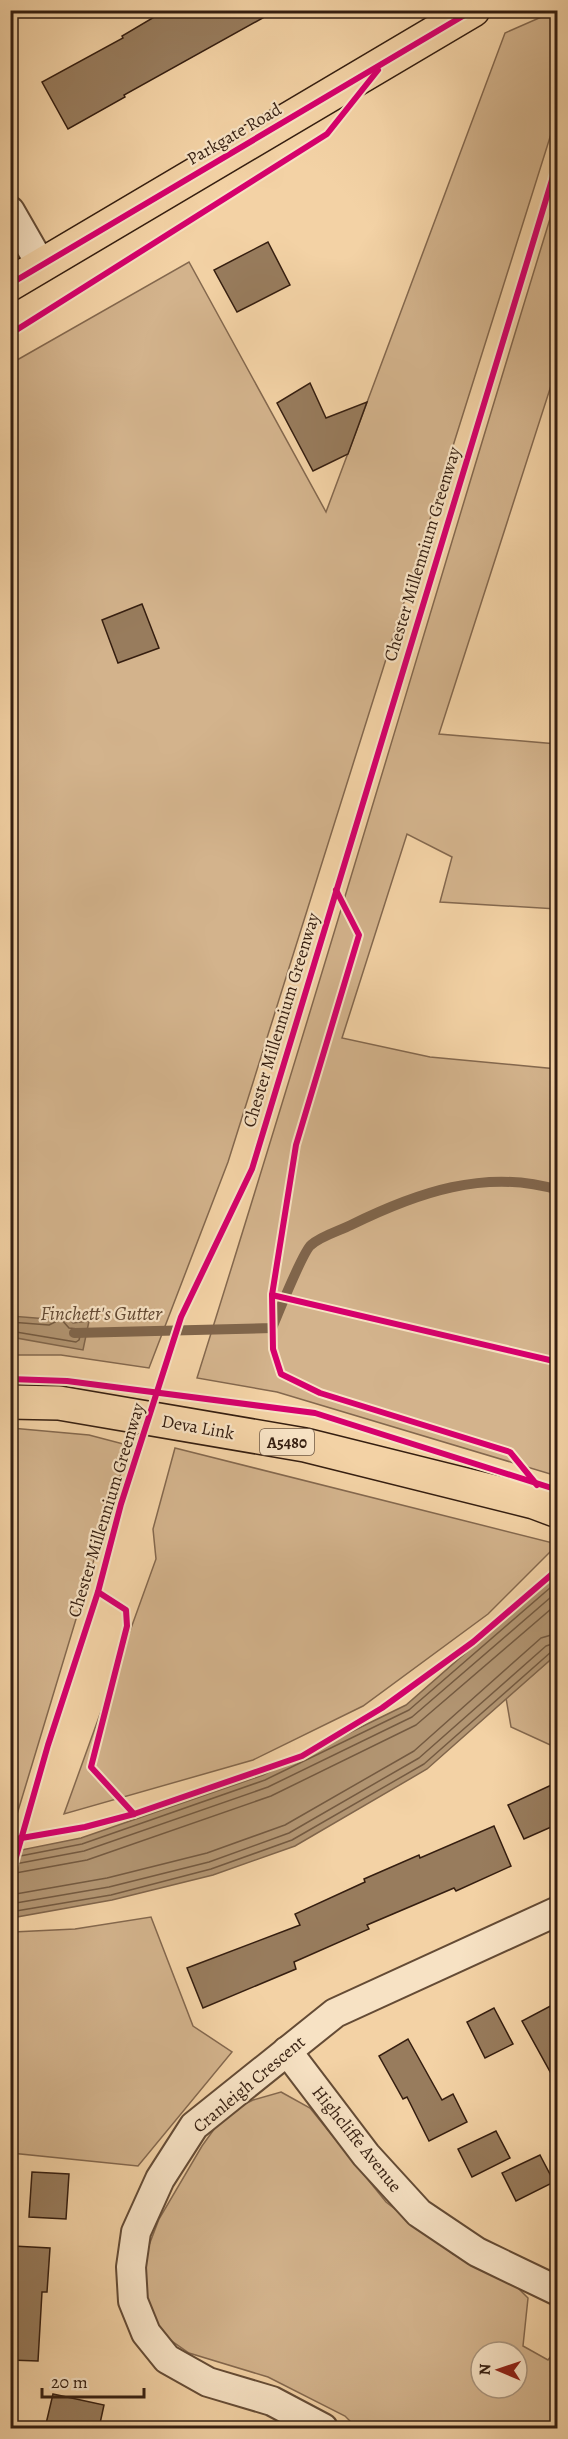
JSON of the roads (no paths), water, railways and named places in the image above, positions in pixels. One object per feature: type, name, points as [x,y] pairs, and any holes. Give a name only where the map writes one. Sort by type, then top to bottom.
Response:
[{"type":"main road","name":"Parkgate Road","points":[[10,284],[473,10]]},
{"type":"main road","name":"Deva Link","points":[[10,1402],[59,1403],[305,1445],[558,1510]]},
{"type":"street","points":[[10,211],[40,265]]},
{"type":"street","name":"Cranleigh Crescent","points":[[323,2428],[272,2401],[208,2382],[167,2359],[146,2333],[133,2301],[130,2267],[136,2232],[160,2179],[194,2126],[335,2013],[558,1911]]},
{"type":"street","name":"Highcliffe Avenue","points":[[287,2051],[366,2156],[419,2213],[477,2252],[558,2291]]},
{"type":"water","points":[[62,1310],[73,1323],[89,1321],[83,1350],[11,1337],[11,1316],[48,1319]]},
{"type":"water","points":[[557,1573],[557,1654],[427,1769],[295,1846],[213,1875],[112,1900],[11,1918],[11,1852],[81,1838],[263,1775],[406,1705]]},
{"type":"waterway","name":"Finchett's Gutter","points":[[74,1333],[272,1328],[307,1250],[325,1236],[401,1203],[452,1187],[504,1182],[531,1184],[558,1190]]}]
